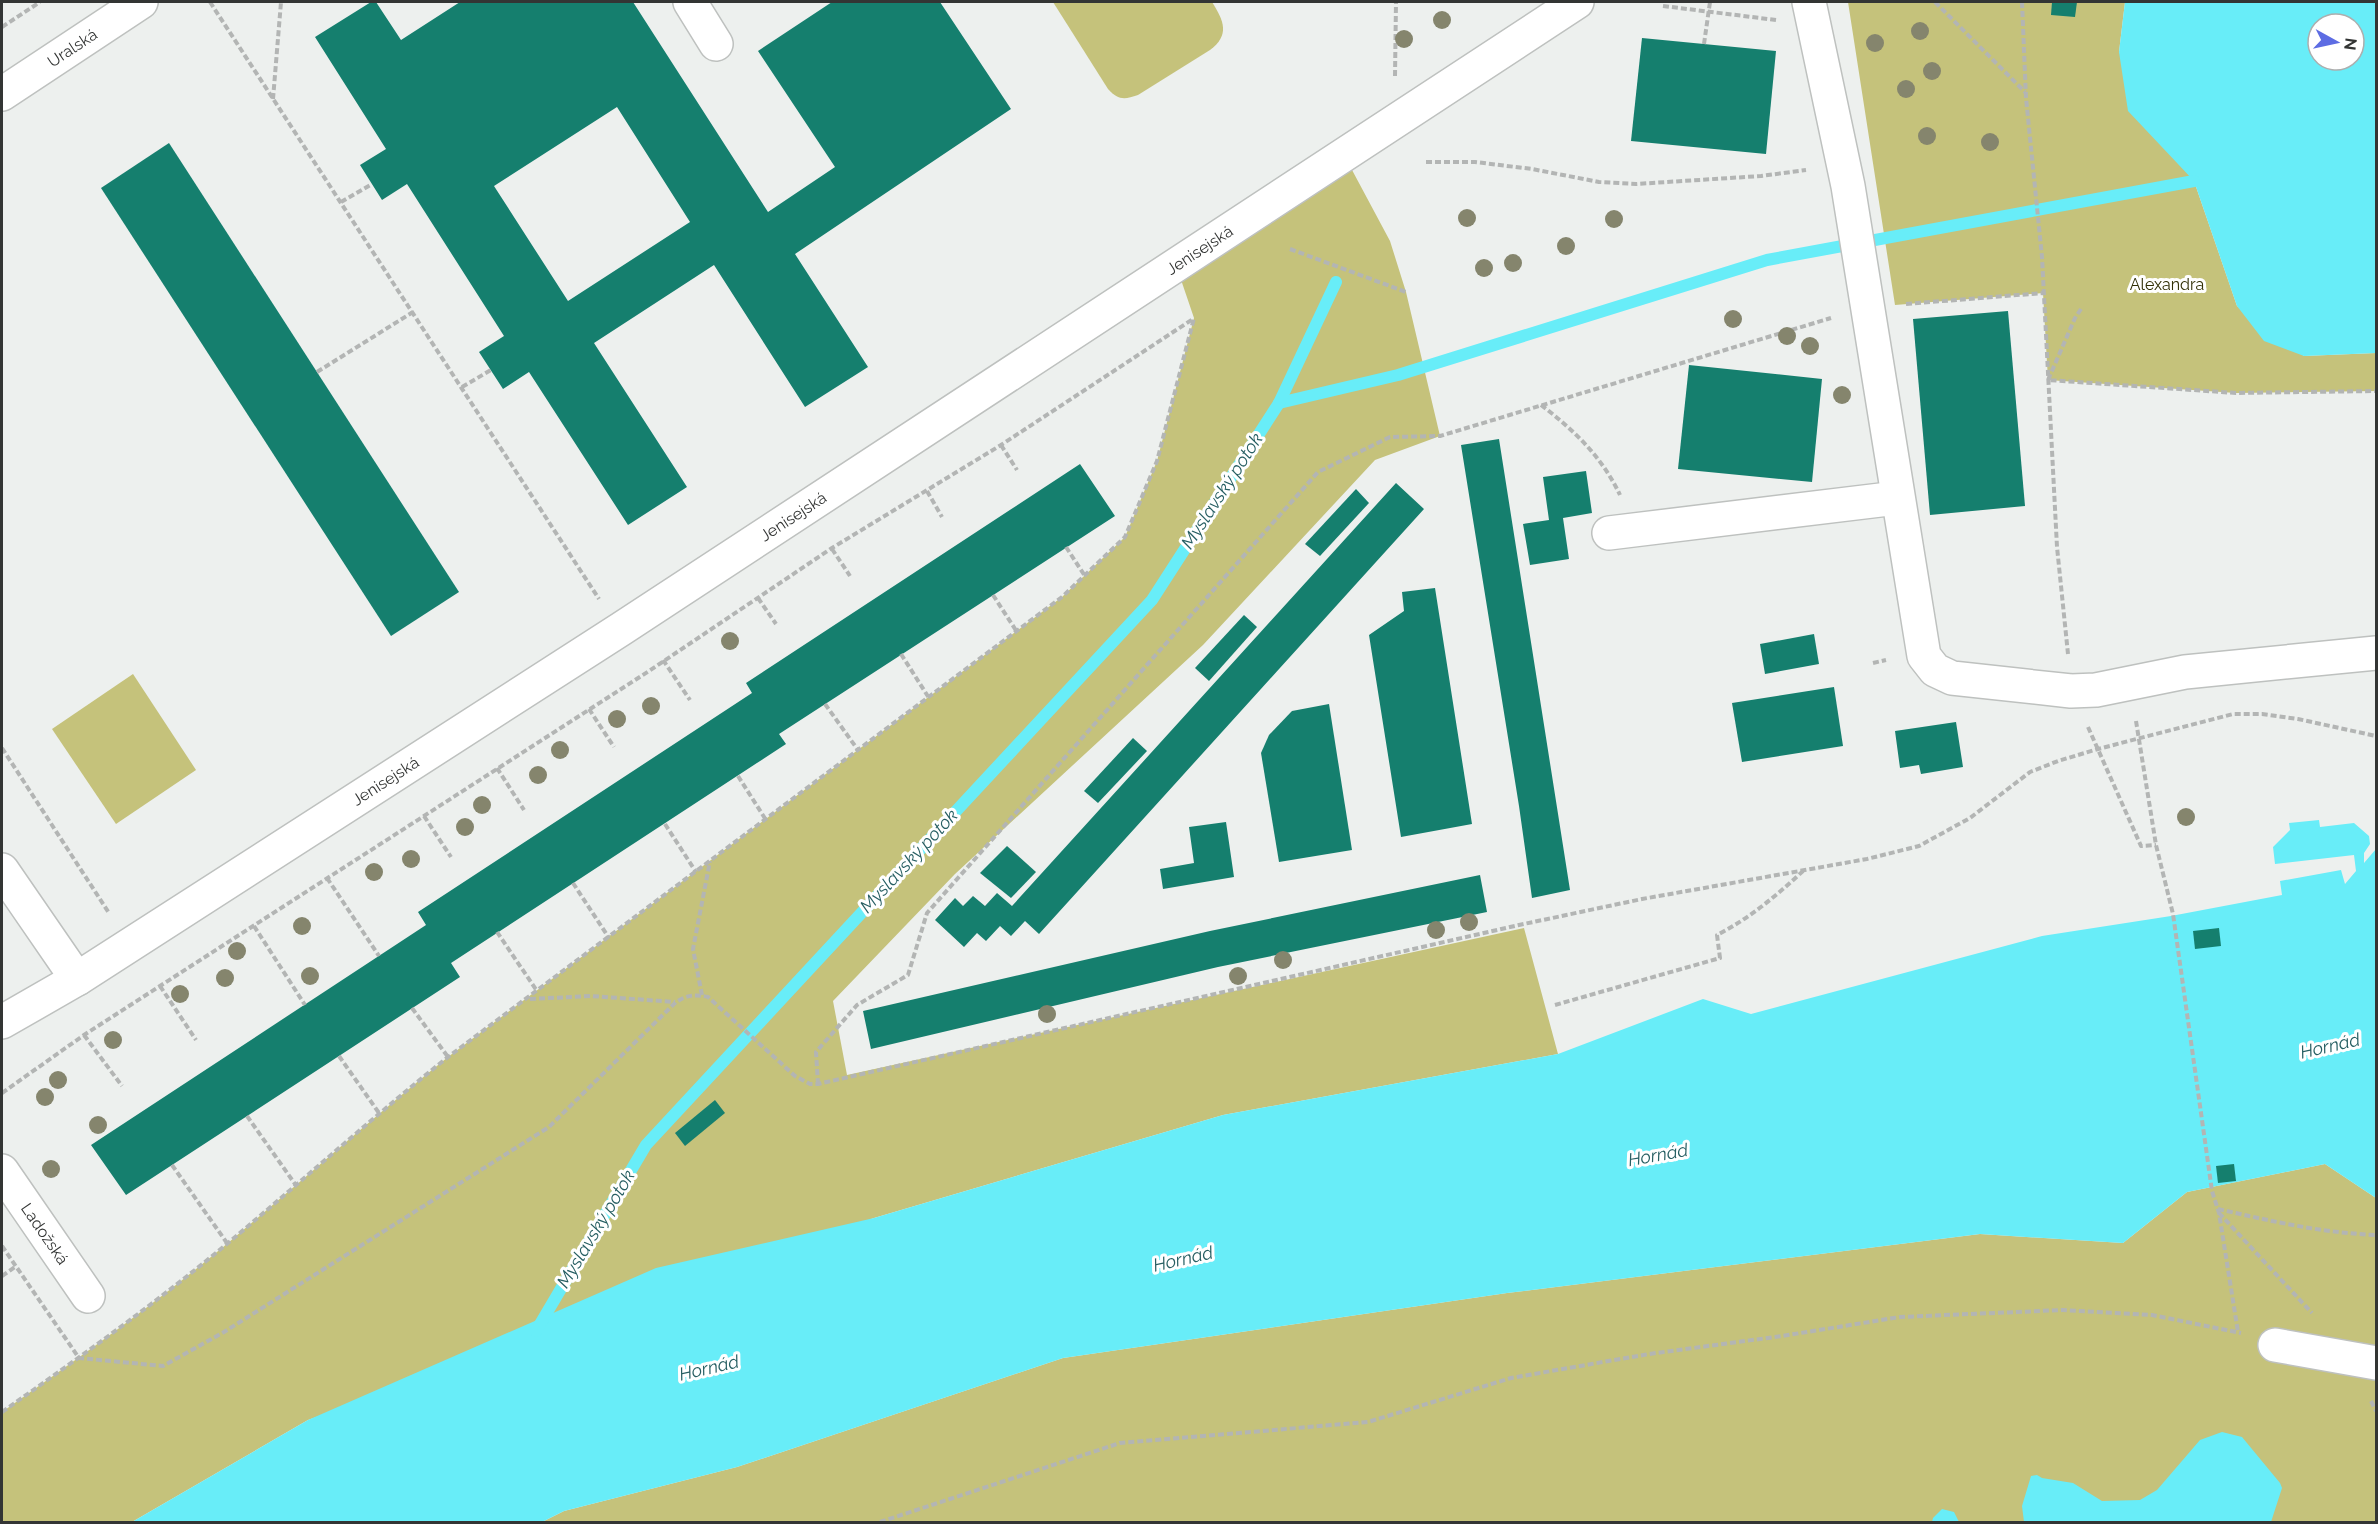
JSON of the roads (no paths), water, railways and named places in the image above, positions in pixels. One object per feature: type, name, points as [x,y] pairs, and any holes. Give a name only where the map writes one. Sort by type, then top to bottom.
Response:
[{"type":"street","name":"Uralská","points":[[2,94],[141,2]]},
{"type":"street","points":[[690,2],[716,44]]},
{"type":"street","name":"Jenisejská","points":[[2,1022],[77,979],[621,629],[1577,2]]},
{"type":"street","points":[[1809,2],[1848,186],[1924,656],[1935,670],[1952,678],[2072,691],[2096,690],[2185,672],[2376,654]]},
{"type":"street","points":[[1623,531],[1897,498]]},
{"type":"street","points":[[2,870],[77,979]]},
{"type":"street","name":"Ladožská","points":[[2,1171],[88,1296]]},
{"type":"street","points":[[2275,1345],[2376,1363]]},
{"type":"water","points":[[2125,2],[2376,2],[2376,353],[2304,356],[2264,341],[2237,306],[2194,181],[2128,111],[2119,52]]},
{"type":"water","name":"Hornád","points":[[2319,820],[2320,827],[2354,823],[2369,836],[2370,844],[2364,853],[2364,863],[2376,849],[2376,1198],[2325,1164],[2187,1192],[2123,1243],[1980,1234],[1507,1293],[1063,1358],[737,1467],[564,1511],[542,1522],[132,1522],[308,1420],[656,1268],[874,1218],[1223,1115],[1558,1054],[1703,999],[1751,1014],[2042,936],[2171,916],[2282,895],[2280,881],[2341,870],[2345,884],[2356,871],[2354,855],[2275,864],[2273,847],[2290,830],[2289,823]]},
{"type":"water","points":[[2222,1432],[2242,1437],[2280,1483],[2282,1488],[2271,1522],[2024,1522],[2022,1506],[2031,1476],[2037,1475],[2042,1478],[2073,1483],[2102,1501],[2140,1500],[2157,1490],[2200,1440]]},
{"type":"water","points":[[1942,1509],[1954,1512],[1959,1522],[1932,1522]]},
{"type":"waterway","points":[[1279,403],[1398,375],[1767,260],[2194,181]]},
{"type":"waterway","name":"Myslavský potok","points":[[536,1331],[646,1145],[1152,600],[1279,403],[1336,282]]},
{"type":"park label","name":"Alexandra","points":[[2167,284]]}]
